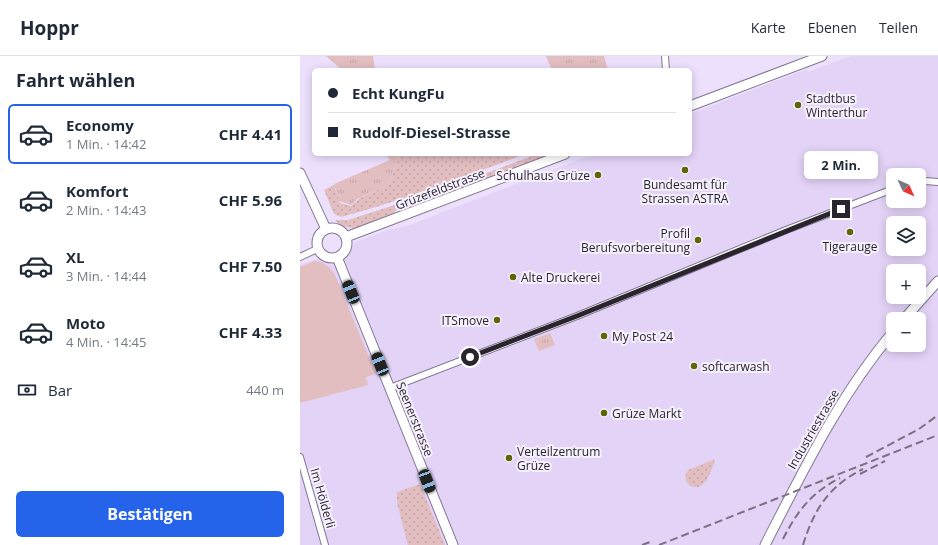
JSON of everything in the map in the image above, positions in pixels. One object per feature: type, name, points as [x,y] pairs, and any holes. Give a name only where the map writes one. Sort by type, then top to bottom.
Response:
[{"type":"main road","points":[[692,105],[822,56]]},
{"type":"main road","name":"Grüzefeldstrasse","points":[[346,237],[560,156]]},
{"type":"main road","points":[[300,173],[326,228]]},
{"type":"main road","points":[[326,228],[336,228],[346,237],[347,242],[345,251],[337,257],[328,258],[323,256],[317,249],[318,235],[326,228]]},
{"type":"main road","name":"Seenerstrasse","points":[[337,257],[453,545]]},
{"type":"main road","points":[[910,312],[938,281]]},
{"type":"main road","name":"Industriestrasse","points":[[765,545],[828,423],[866,366],[886,341]]},
{"type":"street","points":[[665,56],[666,68]]},
{"type":"street","points":[[926,182],[938,182]]},
{"type":"street","points":[[390,388],[577,316],[786,230],[886,192]]},
{"type":"street","points":[[300,257],[317,249]]},
{"type":"street","name":"Im Hölderli","points":[[300,457],[325,545]]},
{"type":"shaded area","points":[[851,56],[938,56],[938,545],[300,545],[300,265],[319,258],[331,265],[347,256],[349,249],[356,242],[388,230],[407,226],[589,156],[692,156],[692,113],[807,69],[808,72]]},
{"type":"green space","points":[[326,56],[373,56],[375,68],[340,68]]},
{"type":"green space","points":[[546,56],[604,56],[607,68],[551,68]]},
{"type":"green space","points":[[387,156],[399,156],[388,185],[357,199],[351,205],[339,201],[334,184],[390,160]]},
{"type":"green space","points":[[399,156],[520,156],[411,196],[341,217],[334,214],[324,190],[334,185],[340,203],[351,206],[360,198],[388,185]]},
{"type":"green space","points":[[532,156],[547,156],[445,195],[396,210],[392,216],[353,229],[351,227],[342,226],[335,220],[348,220],[444,189]]},
{"type":"green space","points":[[314,261],[321,262],[326,265],[335,275],[376,374],[366,377],[368,385],[300,403],[300,267]]},
{"type":"green space","points":[[550,333],[555,345],[539,351],[534,339]]},
{"type":"green space","points":[[715,459],[712,470],[702,485],[693,487],[687,483],[685,476],[688,470]]},
{"type":"green space","points":[[420,484],[445,545],[408,545],[397,503],[397,492]]},
{"type":"railway","points":[[866,457],[919,429],[938,415]]},
{"type":"railway","points":[[659,545],[938,435]]},
{"type":"railway","points":[[860,474],[885,461]]},
{"type":"railway","points":[[803,545],[812,520],[824,500],[841,483],[863,469]]},
{"type":"railway","points":[[783,539],[794,519],[806,503],[821,490],[840,478]]},
{"type":"railway","points":[[642,545],[653,541]]},
{"type":"place","name":"Stadtbus Winterthur","points":[[798,105]]},
{"type":"place","name":"Bundesamt für Strassen ASTRA","points":[[685,170]]},
{"type":"place","name":"Schulhaus Grüze","points":[[598,175]]},
{"type":"place","name":"Tigerauge","points":[[850,232]]},
{"type":"place","name":"Profil Berufsvorbereitung","points":[[698,240]]},
{"type":"place","name":"Alte Druckerei","points":[[513,277]]},
{"type":"place","name":"ITSmove","points":[[497,320]]},
{"type":"place","name":"My Post 24","points":[[604,336]]},
{"type":"place","name":"softcarwash","points":[[694,366]]},
{"type":"place","name":"Grüze Markt","points":[[604,413]]},
{"type":"place","name":"Verteilzentrum Grüze","points":[[509,458]]},
{"type":"route","points":[[470,357],[577,316],[841,209]]}]
